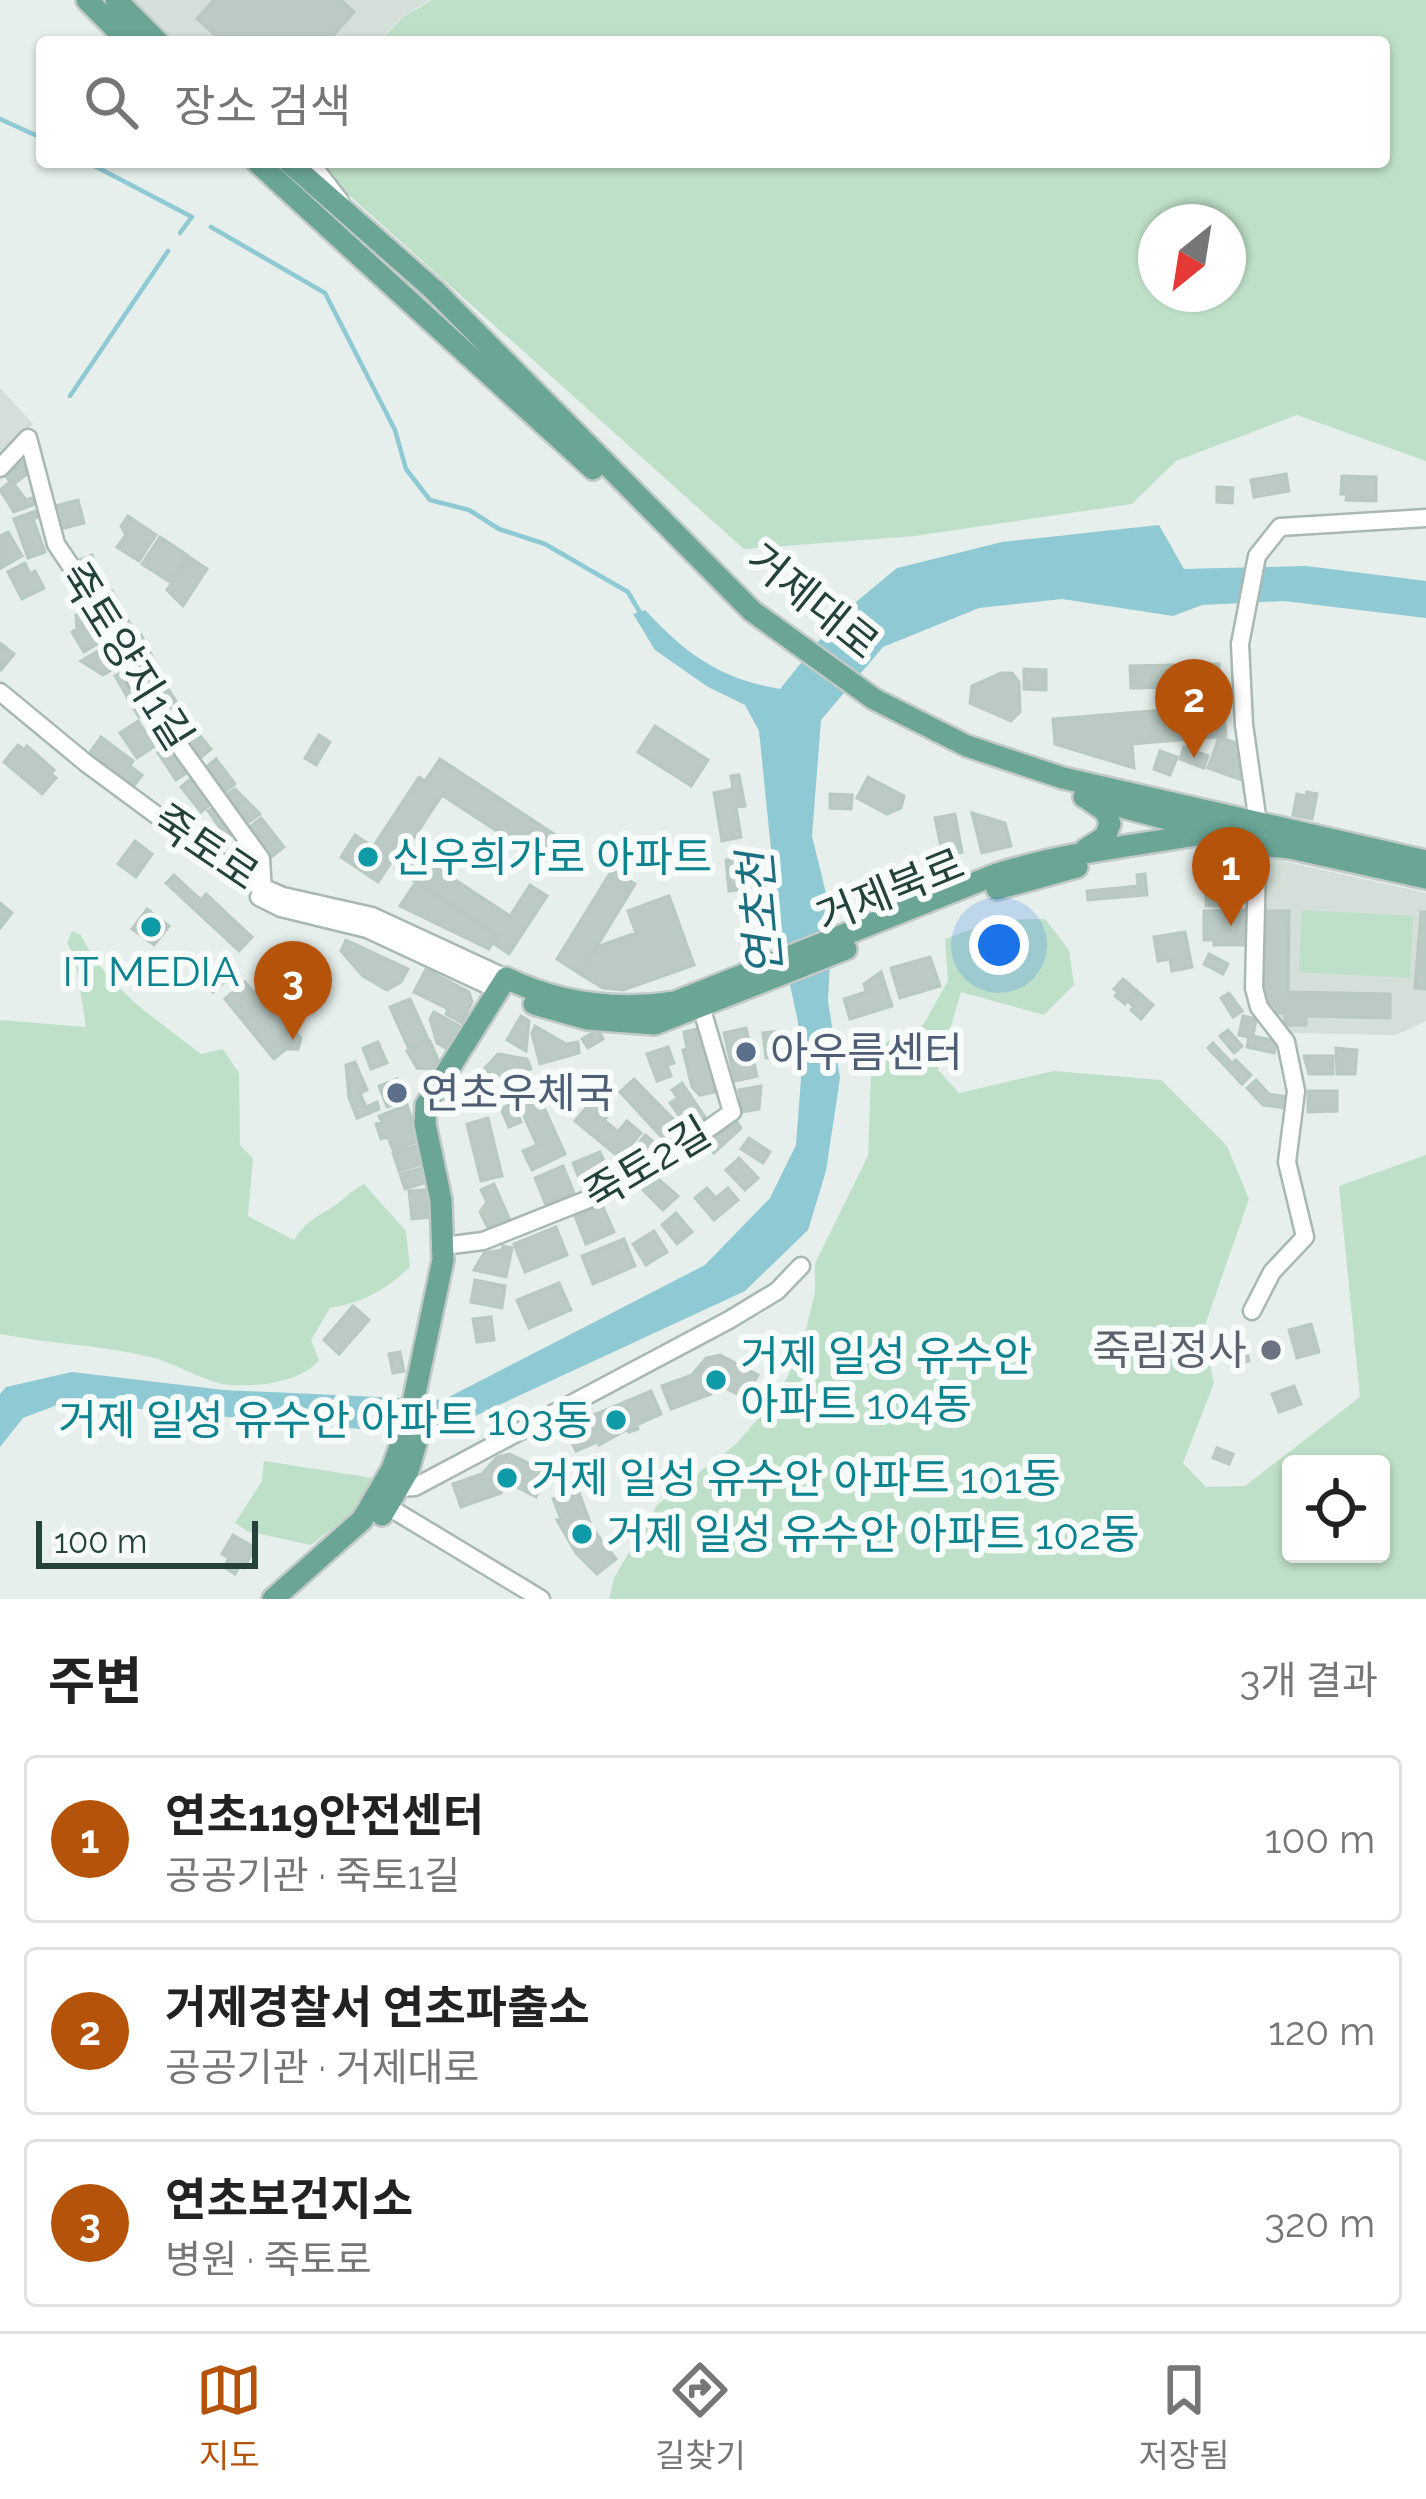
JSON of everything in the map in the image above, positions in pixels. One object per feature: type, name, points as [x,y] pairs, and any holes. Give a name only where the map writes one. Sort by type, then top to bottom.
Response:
[{"type":"main road","points":[[87,0],[123,36]]},
{"type":"main road","points":[[116,0],[152,36]]},
{"type":"main road","name":"거제대로","points":[[264,168],[612,487],[745,623],[869,705],[962,758],[1217,833]]},
{"type":"main road","name":"거제대로","points":[[296,168],[434,290],[785,646]]},
{"type":"main road","name":"거제대로","points":[[869,705],[1015,764],[1258,833],[1426,861]]},
{"type":"main road","points":[[1076,854],[1110,831],[1106,812],[1083,797]]},
{"type":"main road","name":"거제북로","points":[[855,938],[997,874],[1076,854],[1217,833],[1258,833],[1309,852],[1426,878]]},
{"type":"main road","name":"거제북로","points":[[508,987],[563,1015],[640,1024],[668,1021],[700,1001],[761,975],[1000,888],[1059,870],[1258,833]]},
{"type":"main road","points":[[276,1599],[330,1565],[371,1530],[388,1494],[423,1380],[448,1245],[425,1124],[426,1106],[508,987]]},
{"type":"street","points":[[126,0],[166,36]]},
{"type":"street","points":[[317,168],[350,217]]},
{"type":"street","name":"죽토양지1길","points":[[0,468],[28,438],[56,544],[150,705],[261,859],[263,893]]},
{"type":"street","points":[[1252,1311],[1272,1273],[1305,1237],[1287,1162],[1296,1091],[1286,1042],[1259,1007],[1254,988],[1258,833],[1244,725],[1240,644],[1257,556],[1280,527],[1426,518]]},
{"type":"street","name":"죽토로","points":[[0,692],[281,908],[367,929],[508,987]]},
{"type":"street","name":"죽토로","points":[[0,702],[202,864],[238,889],[263,893]]},
{"type":"street","name":"죽토2길","points":[[448,1245],[483,1240],[634,1181],[732,1112],[700,1001]]},
{"type":"street","points":[[388,1494],[416,1487],[729,1320],[777,1291],[801,1266]]},
{"type":"street","points":[[388,1494],[525,1599]]},
{"type":"street","points":[[388,1494],[541,1599]]},
{"type":"shaded area","points":[[128,0],[430,0],[402,17],[384,36],[167,36]]},
{"type":"shaded area","points":[[0,388],[33,424],[0,461]]},
{"type":"shaded area","points":[[1260,856],[1426,893],[1426,1021],[1396,1035],[1290,1033],[1261,1007]]},
{"type":"green space","points":[[432,0],[1426,0],[1426,461],[1297,415],[1176,461],[1132,504],[915,536],[744,549],[322,171],[1390,168],[1390,36],[385,36],[403,17]]},
{"type":"green space","points":[[1302,910],[1413,916],[1410,978],[1299,972]]},
{"type":"green space","points":[[1045,919],[1069,950],[1074,985],[1044,1015],[961,992],[938,1070],[959,1093],[1054,1071],[1161,1080],[1227,1146],[1249,1199],[1203,1331],[1214,1383],[1183,1463],[1206,1487],[1245,1486],[1282,1457],[1282,1563],[1390,1563],[1390,1455],[1285,1455],[1360,1397],[1339,1186],[1426,1155],[1426,1599],[609,1599],[614,1578],[657,1505],[736,1444],[777,1397],[801,1350],[815,1292],[815,1263],[868,1156],[872,1049],[923,1025],[948,981],[945,939],[996,920]]},
{"type":"green space","points":[[72,931],[81,935],[105,972],[134,1001],[201,1054],[223,1049],[239,1073],[240,1145],[253,1158],[248,1216],[294,1240],[310,1221],[364,1184],[406,1231],[410,1267],[373,1294],[330,1308],[311,1340],[319,1360],[302,1373],[266,1384],[231,1385],[132,1353],[0,1334],[0,1020],[86,1027],[75,957],[67,943]]},
{"type":"green space","points":[[264,1461],[380,1479],[354,1512],[311,1545],[247,1531],[235,1523],[262,1481]]},
{"type":"water","points":[[1159,525],[1184,569],[1306,566],[1426,581],[1426,618],[1284,601],[1202,605],[1173,616],[1062,599],[979,608],[883,647],[821,720],[812,836],[832,918],[828,1001],[840,1078],[826,1171],[808,1230],[745,1291],[458,1424],[394,1432],[65,1402],[23,1418],[0,1447],[0,1394],[6,1387],[72,1372],[224,1390],[443,1400],[705,1265],[770,1198],[796,1145],[801,1079],[798,1022],[780,938],[759,731],[745,705],[708,687],[655,650],[633,614],[645,610],[690,652],[722,671],[780,689],[839,616],[897,568],[1002,542]]},
{"type":"building","points":[[214,0],[341,0],[354,12],[332,36],[216,36],[197,19]]},
{"type":"building","points":[[25,460],[32,470],[14,484],[26,500],[35,497],[38,503],[14,512],[0,490],[10,482],[5,475]]},
{"type":"building","points":[[1286,474],[1289,491],[1254,497],[1251,480]]},
{"type":"building","points":[[1342,476],[1376,477],[1376,501],[1346,500],[1347,494],[1341,494]]},
{"type":"building","points":[[1217,487],[1233,488],[1232,503],[1217,502]]},
{"type":"building","points":[[78,500],[84,523],[61,529],[55,506]]},
{"type":"building","points":[[41,509],[43,515],[33,519],[45,552],[28,558],[14,519]]},
{"type":"building","points":[[128,516],[156,535],[139,561],[117,547],[126,535],[121,526]]},
{"type":"building","points":[[8,532],[22,556],[1,568],[0,536]]},
{"type":"building","points":[[160,537],[187,555],[170,582],[142,564]]},
{"type":"building","points":[[92,555],[96,566],[81,571],[77,561]]},
{"type":"building","points":[[189,557],[207,569],[183,606],[167,590]]},
{"type":"building","points":[[25,563],[44,588],[22,599],[8,572]]},
{"type":"building","points":[[803,575],[824,589],[813,605],[792,591]]},
{"type":"building","points":[[112,591],[133,629],[118,638],[97,600]]},
{"type":"building","points":[[86,609],[104,640],[84,652],[72,632],[77,629],[76,615]]},
{"type":"building","points":[[141,635],[153,658],[135,668],[123,645]]},
{"type":"building","points":[[0,643],[14,654],[1,670],[0,669]]},
{"type":"building","points":[[108,645],[120,665],[103,675],[81,661]]},
{"type":"building","points":[[148,664],[160,684],[148,691],[136,671]]},
{"type":"building","points":[[1219,664],[1219,687],[1131,688],[1130,666]]},
{"type":"building","points":[[1024,669],[1046,670],[1046,690],[1024,689]]},
{"type":"building","points":[[123,672],[134,690],[126,695],[115,676]]},
{"type":"building","points":[[1012,673],[1019,682],[1020,712],[1011,721],[970,703],[972,686]]},
{"type":"building","points":[[167,687],[182,711],[167,720],[152,696]]},
{"type":"building","points":[[137,692],[148,711],[139,717],[127,698]]},
{"type":"building","points":[[1223,705],[1226,736],[1132,744],[1134,768],[1055,744],[1053,719]]},
{"type":"building","points":[[187,720],[211,749],[199,759],[175,730]]},
{"type":"building","points":[[138,721],[145,732],[156,724],[165,739],[137,758],[120,733]]},
{"type":"building","points":[[655,726],[708,760],[691,786],[638,752]]},
{"type":"building","points":[[319,735],[330,742],[316,765],[305,758]]},
{"type":"building","points":[[101,737],[133,761],[130,766],[142,775],[133,787],[89,754]]},
{"type":"building","points":[[1219,737],[1241,745],[1242,780],[1208,768]]},
{"type":"building","points":[[18,745],[24,750],[27,746],[54,770],[51,774],[56,778],[42,794],[4,762]]},
{"type":"building","points":[[170,745],[188,772],[176,780],[158,753]]},
{"type":"building","points":[[1184,747],[1208,756],[1204,768],[1180,759]]},
{"type":"building","points":[[1160,751],[1177,757],[1170,775],[1154,769]]},
{"type":"building","points":[[216,759],[235,784],[223,793],[205,768]]},
{"type":"building","name":"신우희가로 아파트","points":[[440,759],[563,840],[547,864],[442,795],[407,848],[510,916],[530,885],[547,896],[509,954],[493,943],[497,935],[396,869],[402,861],[395,857],[378,882],[341,857],[355,835],[373,847],[419,777],[425,781]]},
{"type":"building","points":[[739,775],[745,806],[736,807],[741,837],[722,841],[714,793],[733,789],[731,776]]},
{"type":"building","points":[[193,777],[213,802],[201,812],[181,787]]},
{"type":"building","points":[[868,777],[904,796],[901,808],[887,814],[857,798]]},
{"type":"building","points":[[235,789],[260,814],[243,826],[223,797]]},
{"type":"building","points":[[1307,792],[1317,794],[1312,819],[1293,815],[1297,794],[1306,796]]},
{"type":"building","points":[[830,794],[852,795],[851,809],[830,808]]},
{"type":"building","points":[[216,806],[235,833],[227,838],[208,811]]},
{"type":"building","points":[[972,813],[1005,823],[1011,846],[982,853]]},
{"type":"building","points":[[955,814],[962,852],[943,856],[935,818]]},
{"type":"building","points":[[261,818],[284,847],[269,859],[246,830]]},
{"type":"building","points":[[135,841],[152,854],[136,877],[118,864]]},
{"type":"building","points":[[743,858],[746,889],[729,891],[726,860]]},
{"type":"building","points":[[612,870],[635,884],[580,974],[557,959]]},
{"type":"building","points":[[1145,874],[1147,895],[1088,900],[1087,891],[1138,886],[1137,875]]},
{"type":"building","points":[[174,875],[201,900],[206,894],[252,937],[239,951],[166,883]]},
{"type":"building","points":[[416,882],[497,935],[489,949],[400,906]]},
{"type":"building","points":[[1206,886],[1221,886],[1221,906],[1206,906]]},
{"type":"building","points":[[880,893],[883,902],[866,909],[863,902]]},
{"type":"building","points":[[669,896],[694,965],[623,990],[603,988],[580,974],[596,947],[636,933],[628,911]]},
{"type":"building","points":[[0,903],[12,913],[0,928]]},
{"type":"building","name":"IT MEDIA","points":[[147,909],[169,926],[154,945],[132,929]]},
{"type":"building","points":[[1246,910],[1246,945],[1214,945],[1214,940],[1204,940],[1204,911]]},
{"type":"building","points":[[1264,911],[1289,911],[1288,992],[1390,994],[1390,1018],[1306,1016],[1306,1025],[1285,1025],[1285,1013],[1276,1013],[1276,1006],[1263,1006]]},
{"type":"building","points":[[1421,912],[1426,912],[1426,989],[1415,988]]},
{"type":"building","points":[[1185,932],[1192,967],[1172,971],[1170,959],[1158,961],[1154,937]]},
{"type":"building","points":[[346,940],[408,969],[401,982],[387,990],[363,976],[341,951]]},
{"type":"building","points":[[1209,954],[1228,964],[1223,974],[1204,964]]},
{"type":"building","points":[[930,957],[940,986],[900,998],[891,968]]},
{"type":"building","points":[[210,965],[224,982],[213,992],[198,975]]},
{"type":"building","points":[[426,969],[469,992],[472,1002],[462,1023],[446,1014],[448,1009],[414,992]]},
{"type":"building","points":[[881,972],[892,1006],[850,1019],[844,999],[866,992],[864,984]]},
{"type":"building","points":[[1123,979],[1137,991],[1125,1004],[1114,989]]},
{"type":"building","points":[[245,982],[254,993],[259,988],[272,1004],[277,1000],[289,1014],[283,1019],[301,1038],[298,1049],[286,1049],[274,1059],[225,999]]},
{"type":"building","points":[[1139,993],[1153,1005],[1141,1019],[1130,1003]]},
{"type":"building","points":[[1229,993],[1242,1011],[1233,1017],[1221,998]]},
{"type":"building","points":[[410,999],[428,1039],[408,1047],[390,1007]]},
{"type":"building","points":[[434,1012],[463,1028],[451,1051],[437,1043],[430,1019]]},
{"type":"building","points":[[521,1016],[529,1021],[526,1051],[507,1040]]},
{"type":"building","points":[[1243,1016],[1256,1019],[1253,1036],[1277,1041],[1274,1053],[1247,1047],[1249,1037],[1239,1035]]},
{"type":"building","points":[[535,1026],[566,1044],[578,1042],[579,1053],[540,1064],[532,1034]]},
{"type":"building","points":[[704,1027],[719,1091],[700,1095],[692,1087],[684,1032]]},
{"type":"building","points":[[746,1028],[757,1076],[735,1081],[724,1033]]},
{"type":"building","points":[[598,1030],[603,1039],[588,1048],[582,1039]]},
{"type":"building","points":[[1228,1030],[1242,1046],[1234,1053],[1220,1036]]},
{"type":"building","points":[[782,1031],[784,1057],[766,1058],[763,1033]]},
{"type":"building","points":[[430,1041],[439,1062],[431,1069],[417,1068],[407,1051]]},
{"type":"building","points":[[378,1042],[387,1063],[371,1069],[363,1048]]},
{"type":"building","points":[[1213,1043],[1251,1075],[1242,1084],[1208,1048]]},
{"type":"building","points":[[668,1047],[674,1063],[667,1065],[671,1076],[657,1081],[647,1054]]},
{"type":"building","points":[[1336,1048],[1357,1050],[1355,1074],[1337,1074]]},
{"type":"building","points":[[498,1054],[527,1059],[531,1069],[473,1092],[470,1084]]},
{"type":"building","points":[[1304,1056],[1333,1056],[1333,1074],[1309,1074]]},
{"type":"building","points":[[355,1062],[367,1090],[360,1093],[366,1107],[377,1102],[379,1109],[357,1118],[349,1098],[346,1065]]},
{"type":"building","points":[[397,1079],[405,1100],[387,1107],[379,1086]]},
{"type":"building","points":[[634,1079],[683,1129],[667,1143],[620,1092]]},
{"type":"building","points":[[1256,1080],[1269,1094],[1287,1097],[1285,1108],[1263,1105],[1247,1088]]},
{"type":"building","points":[[682,1083],[707,1120],[690,1131],[670,1103],[678,1098],[672,1090]]},
{"type":"building","points":[[761,1086],[759,1109],[742,1112],[739,1090]]},
{"type":"building","points":[[1308,1091],[1337,1091],[1337,1111],[1308,1112]]},
{"type":"building","points":[[538,1094],[565,1154],[532,1170],[523,1151],[537,1145],[518,1103]]},
{"type":"building","points":[[591,1102],[618,1132],[627,1121],[641,1133],[620,1158],[575,1121]]},
{"type":"building","points":[[513,1103],[521,1122],[509,1127],[501,1109]]},
{"type":"building","points":[[407,1105],[419,1141],[393,1150],[388,1137],[381,1139],[376,1124],[382,1122],[379,1116]]},
{"type":"building","points":[[488,1118],[502,1176],[481,1181],[467,1124]]},
{"type":"building","points":[[737,1122],[741,1128],[714,1153],[707,1143]]},
{"type":"building","points":[[645,1135],[659,1146],[639,1170],[626,1159]]},
{"type":"building","points":[[749,1138],[770,1152],[763,1163],[741,1149]]},
{"type":"building","points":[[422,1144],[428,1162],[399,1171],[393,1153]]},
{"type":"building","points":[[600,1152],[612,1179],[584,1190],[573,1163]]},
{"type":"building","points":[[739,1158],[758,1178],[745,1190],[726,1170]]},
{"type":"building","points":[[428,1166],[433,1180],[405,1189],[400,1174]]},
{"type":"building","points":[[563,1166],[574,1193],[546,1205],[535,1178]]},
{"type":"building","points":[[657,1178],[678,1196],[663,1210],[643,1190]]},
{"type":"building","points":[[494,1184],[509,1218],[488,1228],[480,1212],[487,1202],[481,1190]]},
{"type":"building","points":[[707,1188],[716,1198],[728,1188],[738,1200],[714,1220],[695,1198]]},
{"type":"building","points":[[434,1189],[436,1217],[412,1219],[409,1191]]},
{"type":"building","points":[[602,1205],[614,1232],[586,1244],[575,1216]]},
{"type":"building","points":[[676,1213],[692,1232],[677,1244],[662,1225]]},
{"type":"building","points":[[556,1227],[567,1255],[525,1272],[514,1244]]},
{"type":"building","points":[[654,1231],[667,1252],[646,1265],[633,1244]]},
{"type":"building","points":[[624,1239],[635,1266],[593,1284],[582,1256]]},
{"type":"building","points":[[512,1248],[506,1277],[474,1270],[484,1253]]},
{"type":"building","points":[[475,1280],[505,1286],[502,1308],[471,1302]]},
{"type":"building","points":[[559,1283],[571,1310],[529,1328],[517,1300]]},
{"type":"building","points":[[353,1306],[369,1320],[339,1354],[324,1340]]},
{"type":"building","points":[[491,1317],[494,1340],[477,1342],[473,1319]]},
{"type":"building","points":[[1311,1324],[1319,1352],[1297,1358],[1289,1330]]},
{"type":"building","points":[[1244,1340],[1249,1361],[1231,1366],[1225,1345]]},
{"type":"building","points":[[400,1352],[404,1371],[393,1373],[389,1354]]},
{"type":"building","name":"거제 일성 유수안 아파트 104동","points":[[720,1355],[758,1375],[746,1398],[719,1385],[711,1394],[671,1409],[662,1386],[692,1375],[706,1358]]},
{"type":"building","points":[[1294,1386],[1301,1404],[1279,1412],[1272,1394]]},
{"type":"building","name":"거제 일성 유수안 아파트 103동","points":[[651,1391],[661,1414],[637,1425],[638,1429],[576,1451],[565,1427]]},
{"type":"building","points":[[1217,1448],[1233,1454],[1229,1464],[1213,1458]]},
{"type":"building","name":"거제 일성 유수안 아파트 101동","points":[[510,1454],[548,1473],[536,1497],[509,1483],[501,1493],[461,1507],[453,1484],[482,1474],[497,1457]]},
{"type":"building","name":"거제 일성 유수안 아파트 102동","points":[[578,1490],[592,1528],[616,1559],[597,1574],[576,1553],[557,1520],[561,1519],[553,1499]]},
{"type":"building","points":[[233,1535],[255,1548],[235,1574],[224,1567],[229,1558],[222,1554]]},
{"type":"waterway","points":[[0,119],[36,135]]},
{"type":"waterway","points":[[98,168],[192,217]]},
{"type":"waterway","points":[[180,233],[191,218]]},
{"type":"waterway","points":[[211,227],[325,293],[395,430],[406,469],[430,500],[469,510],[499,529],[545,544],[628,592],[642,616]]},
{"type":"waterway","points":[[70,396],[168,251]]},
{"type":"place","name":"거제경찰서 연초파출소","points":[[1194,758]]},
{"type":"place","name":"신우희가로 아파트","points":[[368,857]]},
{"type":"place","name":"연초119안전센터","points":[[1231,926]]},
{"type":"place","name":"IT MEDIA","points":[[151,927]]},
{"type":"place","name":"연초보건지소","points":[[293,1040]]},
{"type":"place","name":"아우름센터","points":[[746,1052]]},
{"type":"place","name":"연초우체국","points":[[397,1093]]},
{"type":"place","name":"죽림정사","points":[[1271,1350]]},
{"type":"place","name":"거제 일성 유수안 아파트 104동","points":[[716,1380]]},
{"type":"place","name":"거제 일성 유수안 아파트 103동","points":[[616,1420]]},
{"type":"place","name":"거제 일성 유수안 아파트 101동","points":[[507,1478]]},
{"type":"place","name":"거제 일성 유수안 아파트 102동","points":[[582,1534]]},
{"type":"water label","name":"연초천","points":[[760,914]]}]
